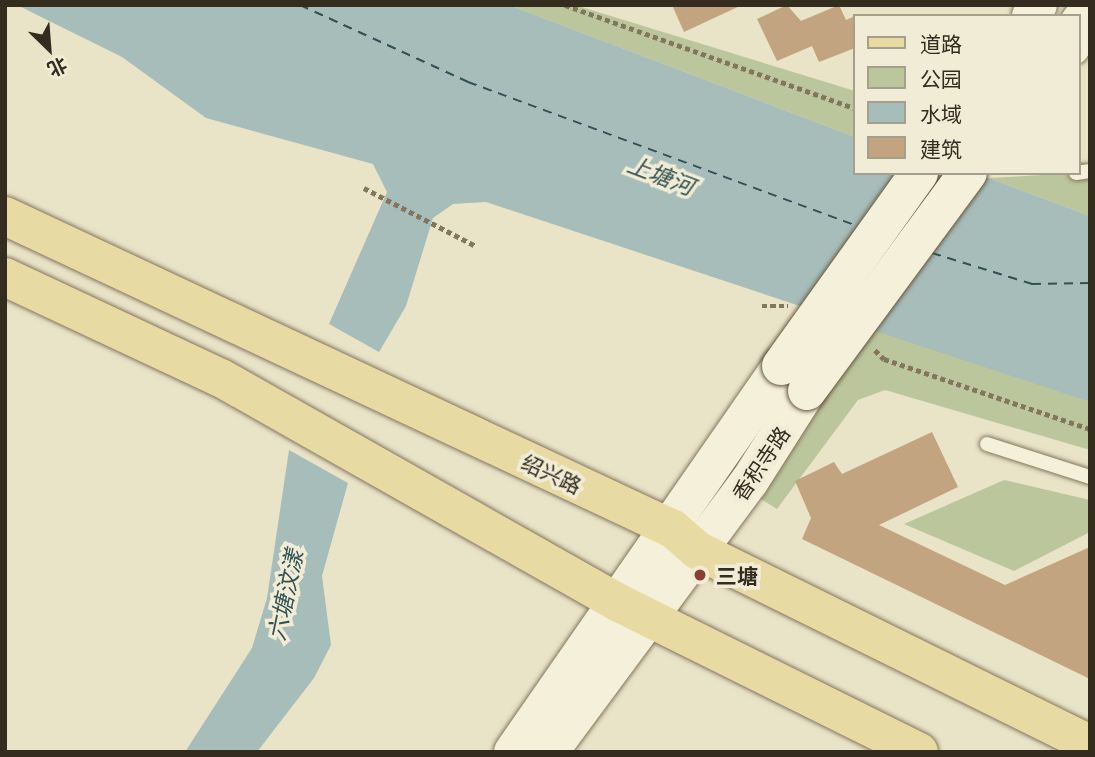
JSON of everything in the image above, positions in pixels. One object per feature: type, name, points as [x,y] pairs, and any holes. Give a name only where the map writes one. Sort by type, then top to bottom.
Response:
[{"type":"main road","name":"香积寺路","points":[[513,752],[632,609],[685,539],[794,379],[918,175]]},
{"type":"main road","name":"香积寺路","points":[[794,379],[966,175]]},
{"type":"main road","name":"绍兴路","points":[[5,216],[685,539],[1090,744]]},
{"type":"main road","points":[[5,277],[221,378],[632,609],[919,752]]},
{"type":"main road","name":"香积寺路","points":[[549,752],[632,609]]},
{"type":"lane","points":[[987,444],[1090,477]]},
{"type":"path","points":[[565,5],[853,107]]},
{"type":"path","points":[[363,188],[476,246]]},
{"type":"path","points":[[762,306],[798,307]]},
{"type":"path","points":[[869,342],[884,359],[1090,429]]},
{"type":"green space","points":[[509,5],[575,5],[853,90],[853,136]]},
{"type":"green space","points":[[1081,162],[1090,166],[1090,216],[989,178],[1081,175]]},
{"type":"green space","points":[[875,327],[1090,402],[1090,450],[885,390],[858,400],[777,509],[756,496]]},
{"type":"green space","points":[[1004,480],[1090,500],[1090,532],[1014,571],[904,524]]},
{"type":"water","name":"上塘河","points":[[17,5],[509,5],[853,136],[853,175],[989,178],[1090,216],[1090,402],[486,202],[453,204],[433,218],[406,306],[379,352],[329,324],[387,192],[373,164],[206,118],[122,57]]},
{"type":"water","name":"六塘汶漾","points":[[289,450],[348,483],[322,576],[331,645],[314,678],[257,752],[185,752],[252,648],[267,598]]},
{"type":"building","points":[[672,5],[742,5],[684,32]]},
{"type":"building","points":[[787,5],[801,21],[839,5],[846,20],[853,17],[853,49],[819,62],[812,46],[777,61],[757,19]]},
{"type":"building","points":[[932,432],[958,487],[879,525],[1005,585],[1090,547],[1090,679],[802,539],[811,518],[795,481],[834,462],[842,474]]},
{"type":"ferry route","points":[[300,5],[468,82],[858,226]]},
{"type":"ferry route","points":[[932,253],[1032,284],[1090,283]]},
{"type":"place","name":"三塘","points":[[700,575]]}]
